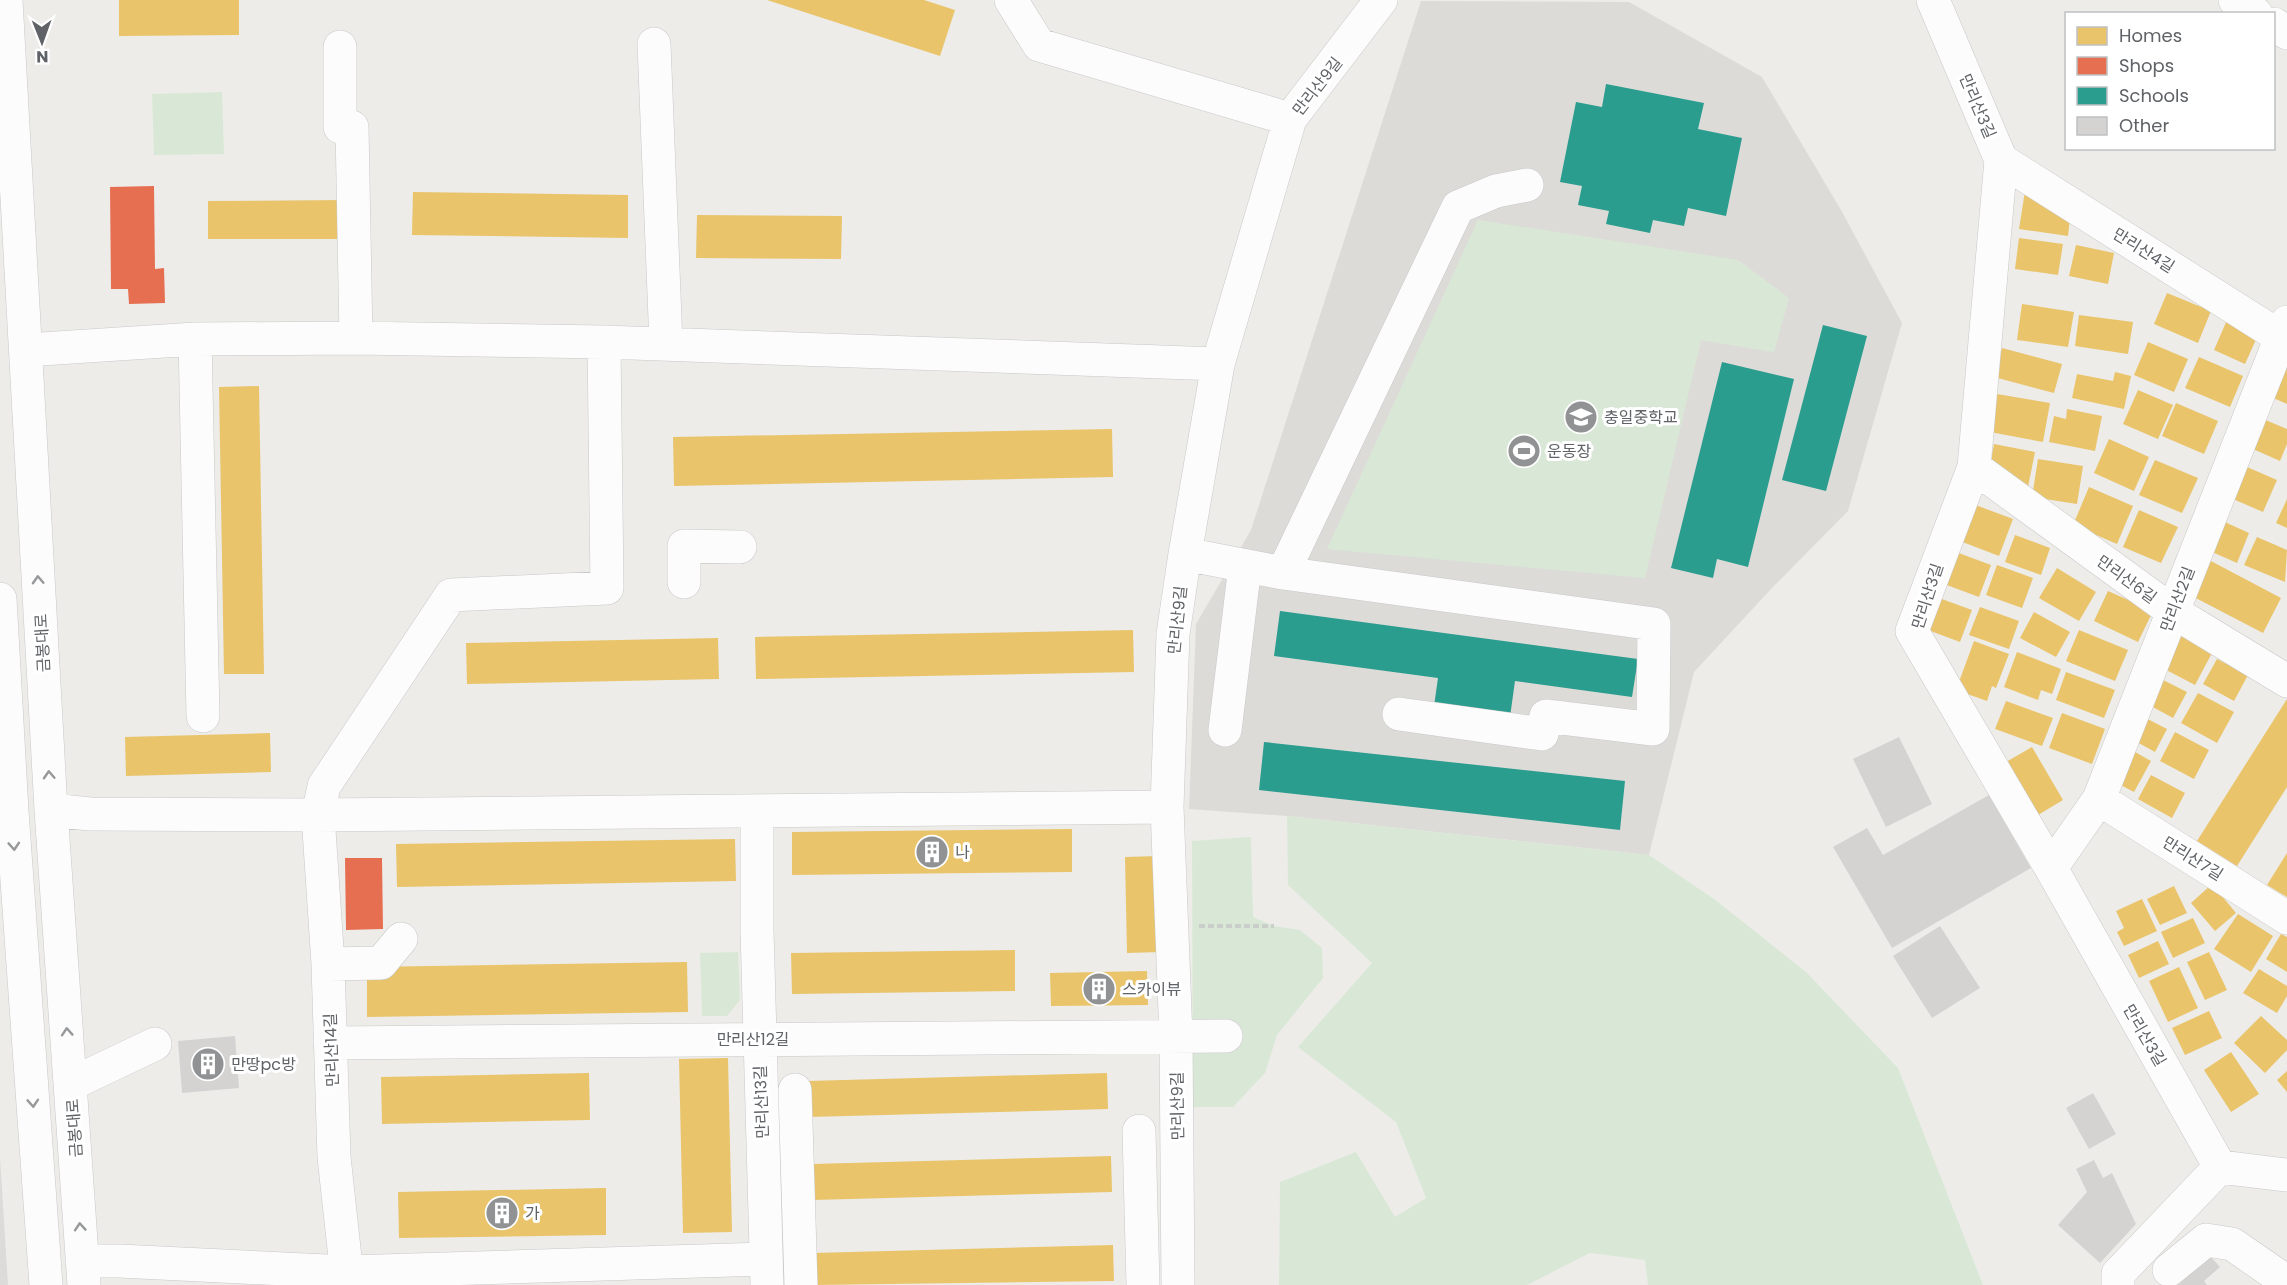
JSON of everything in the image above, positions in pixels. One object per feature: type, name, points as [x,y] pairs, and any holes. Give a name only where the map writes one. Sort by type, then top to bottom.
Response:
[{"type":"street","points":[[1011,0],[1039,45],[1290,119]]},
{"type":"street","name":"만리산9길","points":[[1178,1285],[1176,1037],[1167,807],[1173,634],[1185,554],[1218,364],[1290,119],[1381,0]]},
{"type":"street","name":"만리산3길","points":[[1933,0],[2001,160],[1974,467],[1912,631],[2051,868],[2220,1167]]},
{"type":"street","points":[[2235,0],[2253,12]]},
{"type":"street","name":"금봉대로","points":[[7,13],[51,810],[83,1273]]},
{"type":"street","points":[[654,44],[666,344]]},
{"type":"street","points":[[340,47],[356,339]]},
{"type":"street","name":"만리산4길","points":[[2001,160],[2285,333]]},
{"type":"street","points":[[1283,573],[1458,207],[1496,191],[1527,185]]},
{"type":"street","name":"만리산2길","points":[[2051,868],[2099,799],[2172,611],[2285,333]]},
{"type":"street","points":[[26,350],[195,339],[356,339],[604,342],[1218,364]]},
{"type":"street","points":[[195,339],[203,716]]},
{"type":"street","name":"만리산14길","points":[[348,1279],[334,1157],[328,964],[318,815],[324,786],[451,595],[607,588],[604,342]]},
{"type":"street","name":"만리산6길","points":[[1974,467],[2172,611],[2287,681]]},
{"type":"street","points":[[684,582],[684,546],[740,547]]},
{"type":"street","points":[[1185,554],[1283,573],[1654,624],[1653,729],[1545,716],[1542,735],[1399,714]]},
{"type":"street","points":[[1225,730],[1245,566]]},
{"type":"street","points":[[0,599],[12,811],[46,1285]]},
{"type":"street","name":"만리산7길","points":[[2099,799],[2287,918]]},
{"type":"street","points":[[51,810],[90,814],[318,815],[1167,807]]},
{"type":"street","name":"만리산13길","points":[[757,811],[759,1040],[766,1272]]},
{"type":"street","points":[[328,964],[381,963],[401,939]]},
{"type":"street","name":"만리산12길","points":[[330,1042],[1226,1036]]},
{"type":"street","points":[[71,1084],[155,1044]]},
{"type":"street","points":[[795,1090],[801,1285]]},
{"type":"street","points":[[1139,1131],[1143,1285]]},
{"type":"street","points":[[2118,1285],[2118,1274],[2185,1220],[2220,1167],[2287,1175]]},
{"type":"street","points":[[2169,1270],[2206,1240],[2232,1244],[2287,1282]]},
{"type":"street","points":[[83,1273],[118,1261],[348,1279],[766,1272]]},
{"type":"path","points":[[1193,926],[1274,926]]},
{"type":"shaded area","name":"충일중학교","points":[[1421,1],[1629,2],[1762,77],[1841,210],[1902,323],[1848,511],[1694,672],[1649,855],[1287,816],[1189,809],[1196,624],[1251,530]]},
{"type":"shaded area","points":[[0,1157],[8,1285],[0,1285]]},
{"type":"green space","points":[[222,92],[224,154],[154,155],[152,94]]},
{"type":"green space","name":"운동장","points":[[1478,220],[1738,260],[1789,298],[1774,352],[1701,340],[1645,578],[1327,549]]},
{"type":"green space","points":[[1287,816],[1649,855],[1714,899],[1806,972],[1898,1068],[1983,1285],[1648,1285],[1645,1260],[1590,1253],[1527,1285],[1279,1285],[1280,1182],[1356,1152],[1395,1217],[1426,1198],[1396,1122],[1298,1047],[1372,963],[1288,885]]},
{"type":"green space","points":[[1251,837],[1253,917],[1274,926],[1300,930],[1322,948],[1323,978],[1277,1035],[1265,1073],[1233,1107],[1193,1107],[1192,841]]},
{"type":"green space","points":[[738,952],[740,1000],[727,1016],[702,1016],[700,953]]},
{"type":"building: Homes","points":[[119,0],[239,0],[239,35],[119,36]]},
{"type":"building: Homes","points":[[767,0],[924,0],[955,10],[940,56]]},
{"type":"building: Homes","points":[[2025,191],[2071,209],[2068,236],[2019,229]]},
{"type":"building: Homes","points":[[413,192],[628,195],[628,238],[412,235]]},
{"type":"building: Homes","points":[[348,200],[348,239],[208,239],[208,201]]},
{"type":"building: Homes","points":[[697,215],[842,216],[841,259],[696,258]]},
{"type":"building: Homes","points":[[2019,238],[2063,244],[2058,275],[2015,269]]},
{"type":"building: Homes","points":[[2076,245],[2114,253],[2108,284],[2069,276]]},
{"type":"building: Homes","points":[[2167,293],[2211,311],[2198,343],[2154,324]]},
{"type":"building: Homes","points":[[2022,304],[2074,312],[2068,347],[2017,340]]},
{"type":"building: Homes","points":[[2079,315],[2133,322],[2128,354],[2075,346]]},
{"type":"building: Homes","points":[[2227,320],[2259,333],[2245,364],[2214,350]]},
{"type":"building: Homes","points":[[2148,342],[2188,359],[2174,392],[2134,375]]},
{"type":"building: Homes","points":[[2002,348],[2062,364],[2054,393],[1994,377]]},
{"type":"building: Homes","points":[[2287,352],[2287,404],[2264,394]]},
{"type":"building: Homes","points":[[2199,357],[2243,376],[2230,407],[2185,388]]},
{"type":"building: Homes","points":[[2115,372],[2131,376],[2124,409],[2072,398],[2077,374],[2113,381]]},
{"type":"building: Homes","points":[[259,386],[264,674],[224,674],[219,387]]},
{"type":"building: Homes","points":[[2138,390],[2173,405],[2158,439],[2123,424]]},
{"type":"building: Homes","points":[[1997,394],[2050,403],[2043,442],[1990,432]]},
{"type":"building: Homes","points":[[2176,403],[2218,421],[2204,454],[2162,436]]},
{"type":"building: Homes","points":[[2067,409],[2102,416],[2095,451],[2049,442],[2054,416],[2066,419]]},
{"type":"building: Homes","points":[[2256,416],[2287,429],[2287,444],[2280,461],[2244,445]]},
{"type":"building: Homes","points":[[1112,429],[1113,477],[674,486],[673,437]]},
{"type":"building: Homes","points":[[2109,439],[2149,457],[2134,491],[2094,473]]},
{"type":"building: Homes","points":[[1994,444],[2035,452],[2028,487],[1990,465]]},
{"type":"building: Homes","points":[[2038,459],[2083,466],[2077,504],[2032,497]]},
{"type":"building: Homes","points":[[2155,460],[2198,478],[2182,513],[2139,495]]},
{"type":"building: Homes","points":[[2240,464],[2277,480],[2263,512],[2226,496]]},
{"type":"building: Homes","points":[[2089,487],[2133,506],[2117,544],[2073,525]]},
{"type":"building: Homes","points":[[2287,499],[2287,528],[2276,523]]},
{"type":"building: Homes","points":[[1973,504],[2013,519],[1999,556],[1960,541]]},
{"type":"building: Homes","points":[[2139,510],[2178,527],[2161,563],[2123,547]]},
{"type":"building: Homes","points":[[2216,518],[2249,533],[2237,563],[2203,548]]},
{"type":"building: Homes","points":[[2015,535],[2050,548],[2041,575],[2005,562]]},
{"type":"building: Homes","points":[[2257,537],[2287,550],[2285,582],[2244,565]]},
{"type":"building: Homes","points":[[1956,552],[1991,565],[1979,597],[1944,584]]},
{"type":"building: Homes","points":[[2209,560],[2281,598],[2263,633],[2190,595]]},
{"type":"building: Homes","points":[[1997,565],[2033,578],[2022,608],[1986,595]]},
{"type":"building: Homes","points":[[2057,568],[2096,592],[2079,621],[2039,598]]},
{"type":"building: Homes","points":[[2108,591],[2153,611],[2138,642],[2094,621]]},
{"type":"building: Homes","points":[[1939,598],[1972,610],[1960,642],[1928,630]]},
{"type":"building: Homes","points":[[1980,607],[2019,621],[2009,649],[1969,635]]},
{"type":"building: Homes","points":[[2034,612],[2070,632],[2056,657],[2020,638]]},
{"type":"building: Homes","points":[[1133,630],[1134,672],[756,679],[755,637]]},
{"type":"building: Homes","points":[[2079,630],[2128,650],[2115,681],[2066,661]]},
{"type":"building: Homes","points":[[2173,631],[2212,653],[2195,685],[2155,664]]},
{"type":"building: Homes","points":[[718,638],[719,679],[467,684],[466,643]]},
{"type":"building: Homes","points":[[1974,641],[2009,654],[1996,688],[1992,686],[1987,701],[1956,690]]},
{"type":"building: Homes","points":[[2017,652],[2061,669],[2052,694],[2041,690],[2038,700],[2004,687]]},
{"type":"building: Homes","points":[[2217,659],[2248,675],[2234,701],[2203,684]]},
{"type":"building: Homes","points":[[2066,672],[2115,690],[2104,718],[2056,700]]},
{"type":"building: Homes","points":[[2153,675],[2187,692],[2173,718],[2140,700]]},
{"type":"building: Homes","points":[[2198,693],[2234,712],[2217,743],[2181,723]]},
{"type":"building: Homes","points":[[2287,699],[2287,787],[2237,866],[2197,841]]},
{"type":"building: Homes","points":[[2006,701],[2053,718],[2042,746],[1995,729]]},
{"type":"building: Homes","points":[[2062,713],[2105,729],[2092,764],[2049,748]]},
{"type":"building: Homes","points":[[2138,714],[2167,729],[2155,752],[2126,736]]},
{"type":"building: Homes","points":[[2175,732],[2209,750],[2194,779],[2160,761]]},
{"type":"building: Homes","points":[[270,733],[271,772],[126,776],[125,737]]},
{"type":"building: Homes","points":[[2032,747],[2063,800],[2038,815],[2006,762]]},
{"type":"building: Homes","points":[[2128,748],[2151,761],[2134,792],[2111,780]]},
{"type":"building: Homes","points":[[2151,775],[2185,793],[2172,818],[2138,799]]},
{"type":"building: Homes","name":"나","points":[[1072,829],[1072,872],[792,875],[792,832]]},
{"type":"building: Homes","points":[[735,839],[736,881],[397,887],[396,844]]},
{"type":"building: Homes","points":[[2287,853],[2287,897],[2267,885]]},
{"type":"building: Homes","points":[[1158,856],[1161,952],[1127,953],[1125,857]]},
{"type":"building: Homes","points":[[2212,884],[2236,913],[2215,931],[2191,903]]},
{"type":"building: Homes","points":[[2174,886],[2187,913],[2160,925],[2147,899]]},
{"type":"building: Homes","points":[[2142,899],[2157,931],[2124,946],[2117,932],[2124,928],[2116,911]]},
{"type":"building: Homes","points":[[2238,914],[2273,936],[2251,972],[2214,949]]},
{"type":"building: Homes","points":[[2193,918],[2205,943],[2173,958],[2161,932]]},
{"type":"building: Homes","points":[[2281,934],[2287,937],[2287,972],[2266,959]]},
{"type":"building: Homes","points":[[2158,941],[2169,964],[2139,978],[2128,955]]},
{"type":"building: Homes","points":[[1015,950],[1015,991],[792,994],[791,953]]},
{"type":"building: Homes","points":[[2209,952],[2227,990],[2205,1000],[2187,962]]},
{"type":"building: Homes","points":[[687,962],[688,1012],[367,1017],[367,967]]},
{"type":"building: Homes","points":[[2179,967],[2198,1008],[2168,1022],[2149,981]]},
{"type":"building: Homes","points":[[2259,969],[2287,986],[2287,996],[2277,1013],[2243,993]]},
{"type":"building: Homes","name":"스카이뷰","points":[[1147,971],[1148,1005],[1051,1006],[1050,973]]},
{"type":"building: Homes","points":[[2209,1011],[2222,1038],[2185,1055],[2172,1028]]},
{"type":"building: Homes","points":[[2261,1016],[2287,1040],[2287,1050],[2265,1073],[2234,1043]]},
{"type":"building: Homes","points":[[2231,1052],[2259,1094],[2231,1112],[2204,1070]]},
{"type":"building: Homes","points":[[728,1058],[732,1232],[683,1233],[679,1059]]},
{"type":"building: Homes","points":[[2287,1071],[2287,1092],[2277,1080]]},
{"type":"building: Homes","points":[[589,1073],[590,1120],[382,1124],[381,1077]]},
{"type":"building: Homes","points":[[1107,1073],[1108,1109],[808,1117],[807,1081]]},
{"type":"building: Homes","points":[[1111,1156],[1112,1192],[813,1200],[812,1164]]},
{"type":"building: Homes","name":"가","points":[[606,1188],[606,1235],[399,1238],[398,1192]]},
{"type":"building: Homes","points":[[1113,1245],[1114,1281],[815,1285],[814,1253]]},
{"type":"building: Shops","points":[[154,186],[155,269],[164,268],[165,303],[129,304],[128,289],[111,289],[110,187]]},
{"type":"building: Shops","points":[[345,858],[382,858],[383,929],[346,930]]},
{"type":"building: Schools","points":[[1606,84],[1704,103],[1698,129],[1742,138],[1726,216],[1688,208],[1684,226],[1653,220],[1650,233],[1606,224],[1609,211],[1578,205],[1582,186],[1560,182],[1576,102],[1602,107]]},
{"type":"building: Schools","points":[[1823,325],[1867,336],[1826,491],[1782,480]]},
{"type":"building: Schools","points":[[1722,362],[1794,379],[1748,567],[1717,559],[1713,578],[1671,568]]},
{"type":"building: Schools","points":[[1280,611],[1638,659],[1632,697],[1515,681],[1510,717],[1434,706],[1438,678],[1274,656]]},
{"type":"building: Schools","points":[[1264,742],[1625,781],[1620,830],[1259,790]]},
{"type":"building: Other","points":[[1899,737],[1932,804],[1886,827],[1853,759]]},
{"type":"building: Other","points":[[1989,795],[2031,868],[1892,948],[1833,847],[1867,828],[1883,855]]},
{"type":"building: Other","points":[[1940,926],[1980,988],[1932,1018],[1893,956]]},
{"type":"building: Other","name":"만땅pc방","points":[[235,1036],[239,1088],[182,1093],[178,1041]]},
{"type":"building: Other","points":[[2093,1093],[2116,1134],[2089,1149],[2066,1108]]},
{"type":"building: Other","points":[[2094,1160],[2103,1178],[2112,1173],[2136,1224],[2100,1263],[2058,1225],[2087,1192],[2076,1169]]},
{"type":"building: Other","points":[[2210,1256],[2220,1267],[2204,1281],[2207,1285],[2178,1285]]},
{"type":"place","name":"충일중학교","points":[[1581,417]]},
{"type":"place","name":"운동장","points":[[1524,451]]},
{"type":"place","name":"나","points":[[932,852]]},
{"type":"place","name":"스카이뷰","points":[[1099,989]]},
{"type":"place","name":"만땅pc방","points":[[208,1064]]},
{"type":"place","name":"가","points":[[502,1213]]}]
